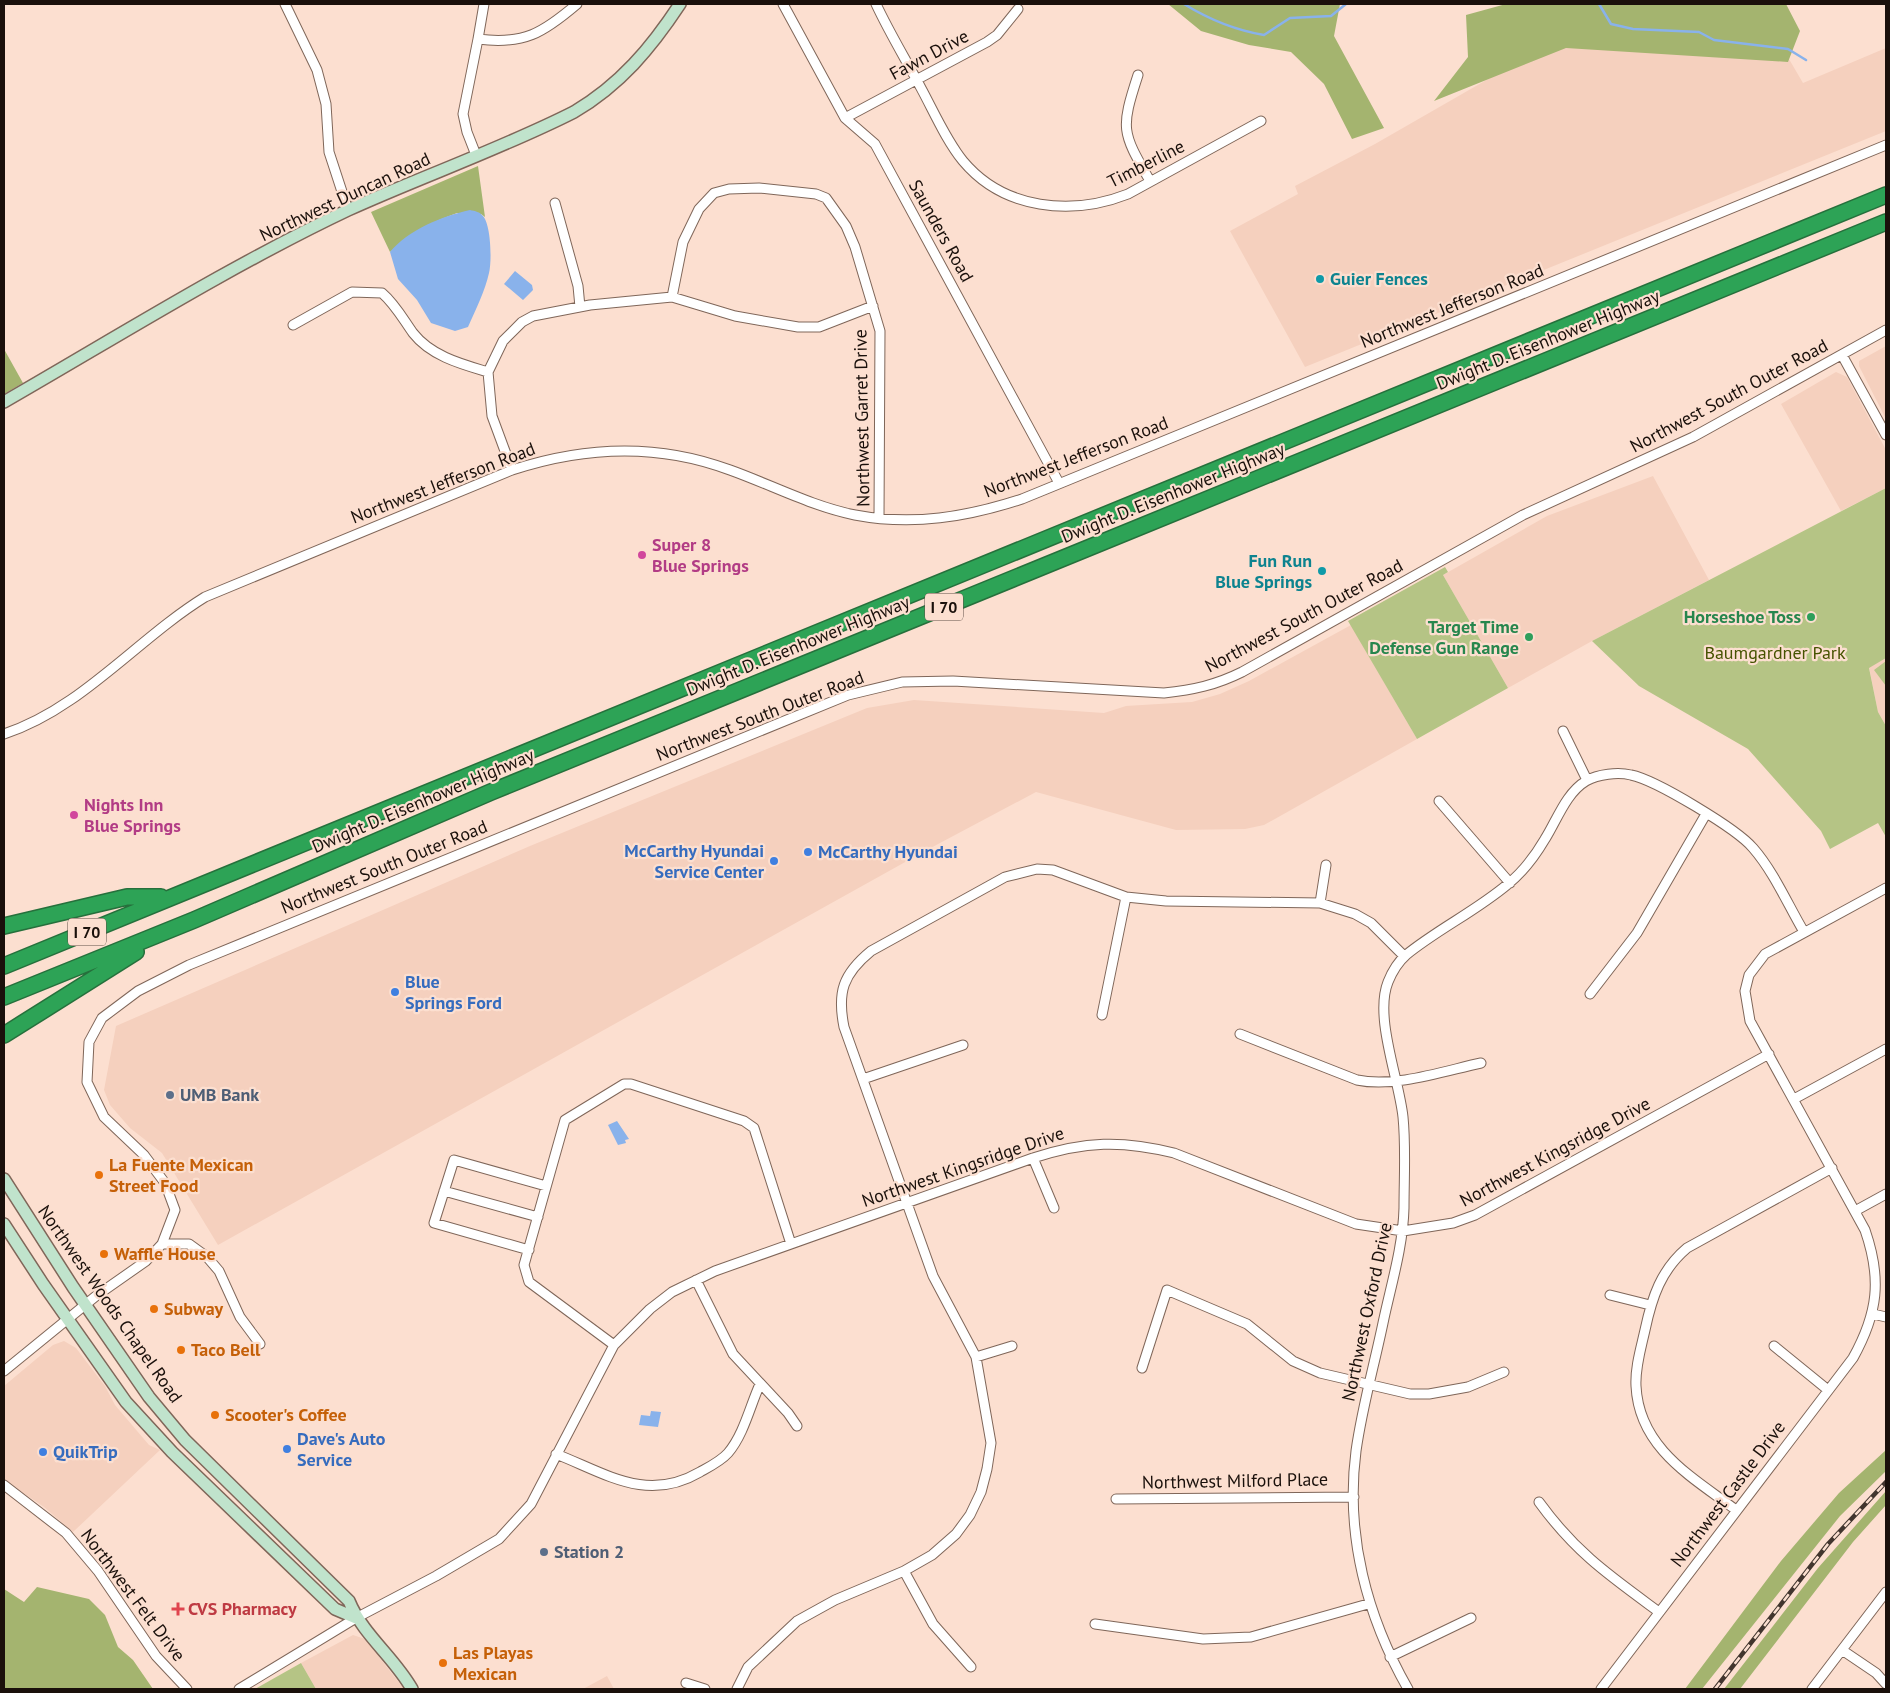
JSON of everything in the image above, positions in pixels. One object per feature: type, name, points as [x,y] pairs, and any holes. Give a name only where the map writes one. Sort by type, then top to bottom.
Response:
[{"type":"highway","name":"Dwight D. Eisenhower Highway","points":[[4,966],[1886,195]]},
{"type":"highway","name":"Dwight D. Eisenhower Highway","points":[[4,997],[194,920],[500,788],[1886,222]]},
{"type":"highway","points":[[4,926],[127,897],[170,898]]},
{"type":"highway","points":[[4,1035],[110,966],[194,920]]},
{"type":"main road","name":"Northwest Duncan Road","points":[[4,402],[220,278],[348,210],[551,124],[598,98],[638,61],[680,4]]},
{"type":"main road","name":"Northwest Woods Chapel Road","points":[[4,1179],[85,1304],[149,1397],[185,1440],[349,1602],[356,1618],[387,1653],[412,1689]]},
{"type":"main road","name":"Northwest Woods Chapel Road","points":[[4,1224],[67,1319],[126,1402],[172,1452],[335,1608],[356,1618]]},
{"type":"street","points":[[285,4],[316,70],[326,104],[329,152],[348,210]]},
{"type":"street","points":[[476,155],[467,132],[463,114],[484,4]]},
{"type":"street","points":[[478,39],[500,42],[529,37],[556,22],[577,4]]},
{"type":"street","name":"Saunders Road","points":[[783,4],[845,118],[875,144],[1059,483]]},
{"type":"street","name":"Timberline","points":[[876,4],[963,161],[976,174],[1007,194],[1051,207],[1072,207],[1108,202],[1150,182],[1261,121]]},
{"type":"street","name":"Fawn Drive","points":[[845,118],[997,36],[1018,9]]},
{"type":"street","points":[[1138,75],[1126,112],[1126,137],[1150,182]]},
{"type":"street","name":"Northwest Jefferson Road","points":[[4,734],[32,722],[90,685],[159,628],[205,597],[512,470],[573,454],[604,450],[659,452],[729,469],[827,508],[879,518],[945,519],[984,511],[1059,483],[1886,145]]},
{"type":"street","name":"Northwest Garret Drive","points":[[672,297],[683,242],[699,209],[714,194],[729,189],[759,188],[816,194],[826,198],[846,226],[880,331],[879,518]]},
{"type":"street","points":[[555,203],[578,286],[580,307]]},
{"type":"street","points":[[293,325],[352,292],[382,293],[393,302],[414,334],[427,347],[456,362],[488,372]]},
{"type":"street","points":[[512,470],[492,416],[488,372],[503,341],[522,322],[543,313],[672,297],[735,316],[798,327],[819,327],[873,306]]},
{"type":"street","name":"Northwest South Outer Road","points":[[4,1371],[85,1304],[146,1261],[162,1244],[175,1210],[165,1183],[144,1155],[104,1116],[87,1082],[90,1042],[102,1018],[138,991],[189,965],[839,699],[876,687],[902,682],[953,681],[1164,693],[1216,685],[1250,668],[1523,515],[1693,437],[1886,330]]},
{"type":"street","points":[[1842,355],[1886,435]]},
{"type":"street","points":[[1563,731],[1587,780],[1606,774],[1628,774],[1644,779],[1724,823],[1754,849],[1804,932]]},
{"type":"street","name":"Northwest Oxford Drive","points":[[1408,1689],[1390,1657],[1368,1604],[1357,1546],[1354,1497],[1356,1454],[1369,1385],[1404,1231],[1404,1132],[1384,1014],[1383,996],[1389,979],[1404,956],[1490,900],[1521,872],[1544,842],[1564,806],[1587,780]]},
{"type":"street","points":[[1439,801],[1510,883]]},
{"type":"street","points":[[1590,994],[1637,933],[1706,814]]},
{"type":"street","points":[[1320,902],[1326,865]]},
{"type":"street","points":[[737,1689],[748,1667],[797,1621],[849,1593],[904,1571],[932,1556],[956,1534],[970,1515],[981,1492],[991,1443],[976,1357],[933,1276],[844,1027],[840,996],[850,972],[859,961],[871,950],[1005,877],[1020,872],[1053,870],[1126,897],[1166,901],[1320,902],[1355,914],[1371,924],[1404,956]]},
{"type":"street","points":[[1736,1510],[1670,1460],[1649,1434],[1641,1417],[1636,1384],[1650,1305],[1663,1274],[1674,1259],[1687,1248],[1832,1168],[1750,1021],[1745,991],[1749,975],[1766,954],[1886,888]]},
{"type":"street","points":[[1102,1015],[1126,897]]},
{"type":"street","points":[[1240,1034],[1357,1080],[1372,1083],[1482,1063]]},
{"type":"street","points":[[863,1079],[963,1045]]},
{"type":"street","points":[[1794,1099],[1886,1049]]},
{"type":"street","name":"Northwest Kingsridge Drive","points":[[239,1689],[356,1618],[436,1576],[499,1539],[531,1504],[614,1346],[650,1309],[672,1292],[696,1280],[791,1244],[1033,1158],[1085,1144],[1132,1144],[1174,1153],[1356,1224],[1404,1231],[1453,1223],[1475,1215],[1769,1054]]},
{"type":"street","points":[[614,1346],[529,1282],[524,1265],[565,1120],[624,1084],[631,1084],[744,1120],[754,1128],[791,1244]]},
{"type":"street","points":[[1033,1158],[1054,1208]]},
{"type":"street","points":[[529,1250],[434,1223],[454,1160],[546,1186]]},
{"type":"street","name":"Northwest Castle Drive","points":[[1601,1689],[1853,1358],[1865,1337],[1873,1314],[1876,1291],[1875,1266],[1865,1230],[1832,1168]]},
{"type":"street","points":[[444,1191],[538,1217]]},
{"type":"street","points":[[1855,1211],[1886,1194]]},
{"type":"street","points":[[162,1244],[189,1244],[207,1257],[219,1271],[240,1317],[260,1344]]},
{"type":"street","points":[[696,1280],[732,1354],[788,1413],[797,1426]]},
{"type":"street","points":[[1142,1368],[1167,1290],[1247,1324],[1293,1361],[1320,1373],[1369,1385],[1410,1394],[1429,1394],[1468,1387],[1504,1372]]},
{"type":"street","points":[[1610,1295],[1650,1305]]},
{"type":"street","points":[[1873,1314],[1886,1317]]},
{"type":"street","points":[[976,1357],[1012,1346]]},
{"type":"street","points":[[1774,1346],[1828,1390]]},
{"type":"street","points":[[556,1454],[629,1483],[661,1487],[678,1483],[715,1463],[728,1453],[741,1432],[760,1384]]},
{"type":"street","name":"Northwest Felt Drive","points":[[4,1485],[66,1534],[98,1570],[156,1656],[187,1689]]},
{"type":"street","name":"Northwest Milford Place","points":[[1116,1499],[1354,1497]]},
{"type":"street","points":[[1539,1502],[1560,1531],[1582,1553],[1660,1612]]},
{"type":"street","points":[[904,1571],[932,1624],[972,1667]]},
{"type":"street","points":[[1812,1689],[1886,1592]]},
{"type":"street","points":[[1094,1624],[1203,1639],[1251,1637],[1368,1604]]},
{"type":"street","points":[[1390,1657],[1471,1618]]},
{"type":"street","points":[[1842,1650],[1876,1673],[1886,1684]]},
{"type":"street","points":[[686,1682],[705,1689]]},
{"type":"shaded area","points":[[1619,4],[1740,4],[1761,11],[1803,83],[1886,48],[1886,131],[1305,367],[1230,231],[1298,194],[1295,186],[1375,144]]},
{"type":"shaded area","points":[[1886,346],[1886,419],[1859,366],[1859,361]]},
{"type":"shaded area","points":[[1836,372],[1847,377],[1886,450],[1886,488],[1841,511],[1781,404]]},
{"type":"shaded area","points":[[1653,476],[1709,580],[1592,641],[1508,688],[1443,575],[1547,516]]},
{"type":"shaded area","points":[[1351,625],[1417,739],[1264,825],[1245,829],[1176,830],[1036,792],[925,851],[218,1245],[162,1153],[130,1128],[110,1105],[104,1090],[116,1026],[530,846],[867,708],[914,700],[1104,713],[1126,706],[1192,702],[1220,694],[1249,681]]},
{"type":"shaded area","points":[[1886,658],[1886,726],[1878,712],[1869,667]]},
{"type":"shaded area","points":[[64,1341],[76,1348],[105,1386],[115,1405],[149,1445],[160,1450],[73,1532],[44,1507],[4,1480],[4,1386],[53,1345]]},
{"type":"shaded area","points":[[353,1635],[365,1639],[404,1689],[316,1689],[301,1663]]},
{"type":"shaded area","points":[[607,1676],[614,1689],[583,1689]]},
{"type":"green space","points":[[1168,4],[1340,4],[1334,36],[1384,128],[1352,139],[1324,84],[1291,52],[1249,45],[1201,31]]},
{"type":"green space","points":[[1506,4],[1786,4],[1800,31],[1788,62],[1566,48],[1434,101],[1468,57],[1466,15]]},
{"type":"green space","points":[[478,166],[485,217],[481,214],[457,213],[414,233],[390,252],[371,212]]},
{"type":"green space","points":[[4,349],[23,383],[4,394]]},
{"type":"green space","name":"Baumgardner Park","points":[[1886,488],[1886,658],[1869,668],[1878,712],[1886,726],[1886,837],[1878,823],[1830,849],[1821,831],[1748,749],[1639,686],[1592,641]]},
{"type":"green space","points":[[1445,567],[1448,572],[1443,575],[1508,688],[1417,739],[1348,621]]},
{"type":"green space","points":[[1886,661],[1886,686],[1874,670]]},
{"type":"green space","points":[[1886,1450],[1886,1471],[1840,1516],[1702,1689],[1685,1689],[1781,1561],[1839,1493]]},
{"type":"green space","points":[[1886,1491],[1886,1505],[1853,1542],[1740,1689],[1724,1689],[1818,1568]]},
{"type":"green space","points":[[37,1587],[89,1599],[105,1615],[118,1647],[133,1660],[153,1689],[4,1689],[4,1589],[24,1602]]},
{"type":"green space","points":[[301,1663],[316,1689],[255,1689]]},
{"type":"water","points":[[470,210],[476,211],[486,221],[491,252],[490,267],[483,293],[468,327],[455,331],[431,323],[417,300],[398,279],[390,252],[406,237],[426,225]]},
{"type":"water","points":[[515,271],[532,285],[533,290],[523,300],[504,284]]},
{"type":"water","points":[[617,1121],[629,1139],[625,1140],[626,1143],[618,1145],[608,1125]]},
{"type":"water","points":[[651,1411],[661,1412],[658,1427],[639,1425],[641,1415],[650,1416]]},
{"type":"waterway","points":[[1184,4],[1222,24],[1264,35],[1290,18],[1331,16],[1346,4]]},
{"type":"waterway","points":[[1599,4],[1611,24],[1633,29],[1699,32],[1714,40],[1788,49],[1806,60]]},
{"type":"railway","points":[[1715,1689],[1828,1544],[1886,1482]]},
{"type":"place","name":"Guier Fences","points":[[1320,279]]},
{"type":"place","name":"Super 8 Blue Springs","points":[[642,555]]},
{"type":"place","name":"Fun Run Blue Springs","points":[[1322,571]]},
{"type":"place","name":"Horseshoe Toss","points":[[1811,617]]},
{"type":"place","name":"Target Time Defense Gun Range","points":[[1529,637]]},
{"type":"place","name":"Nights Inn Blue Springs","points":[[74,815]]},
{"type":"place","name":"McCarthy Hyundai","points":[[808,852]]},
{"type":"place","name":"McCarthy Hyundai Service Center","points":[[774,861]]},
{"type":"place","name":"Blue Springs Ford","points":[[395,992]]},
{"type":"place","name":"UMB Bank","points":[[170,1095]]},
{"type":"place","name":"La Fuente Mexican Street Food","points":[[99,1175]]},
{"type":"place","name":"Waffle House","points":[[104,1254]]},
{"type":"place","name":"Subway","points":[[154,1309]]},
{"type":"place","name":"Taco Bell","points":[[181,1350]]},
{"type":"place","name":"Scooter's Coffee","points":[[215,1415]]},
{"type":"place","name":"Dave's Auto Service","points":[[287,1449]]},
{"type":"place","name":"QuikTrip","points":[[43,1452]]},
{"type":"place","name":"Station 2","points":[[544,1552]]},
{"type":"place","name":"CVS Pharmacy","points":[[178,1609]]},
{"type":"place","name":"Las Playas Mexican","points":[[443,1663]]}]
